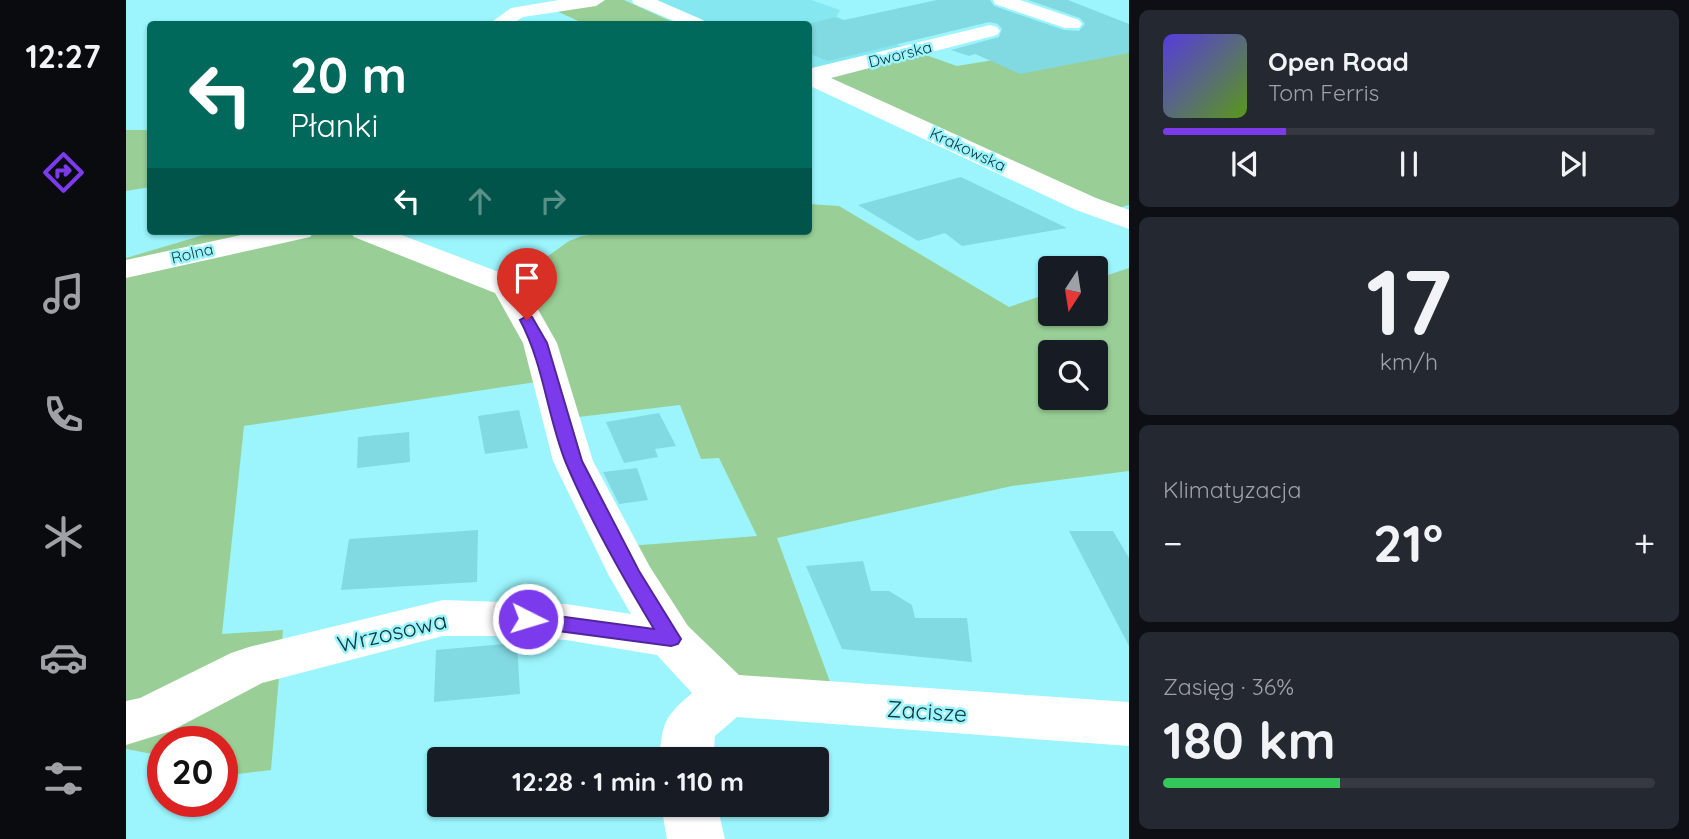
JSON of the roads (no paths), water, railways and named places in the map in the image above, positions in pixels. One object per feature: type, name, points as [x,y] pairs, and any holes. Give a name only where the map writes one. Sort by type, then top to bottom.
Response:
[{"type":"street","points":[[504,21],[518,12],[596,0]]},
{"type":"street","points":[[641,0],[689,21]]},
{"type":"street","points":[[1002,0],[1072,24]]},
{"type":"street","name":"Dworska","points":[[814,83],[990,31]]},
{"type":"street","name":"Krakowska","points":[[814,83],[1086,204],[1127,218]]},
{"type":"street","name":"Rolna","points":[[126,269],[282,235]]},
{"type":"street","points":[[374,235],[506,286],[515,297],[540,343],[573,461],[631,574],[671,639],[726,695],[690,727],[688,747]]},
{"type":"street","name":"Wrzosowa","points":[[126,723],[152,716],[249,667],[443,618],[484,617],[566,622],[671,639]]},
{"type":"street","name":"Zacisze","points":[[726,695],[1129,724]]},
{"type":"street","points":[[691,817],[696,839]]}]
